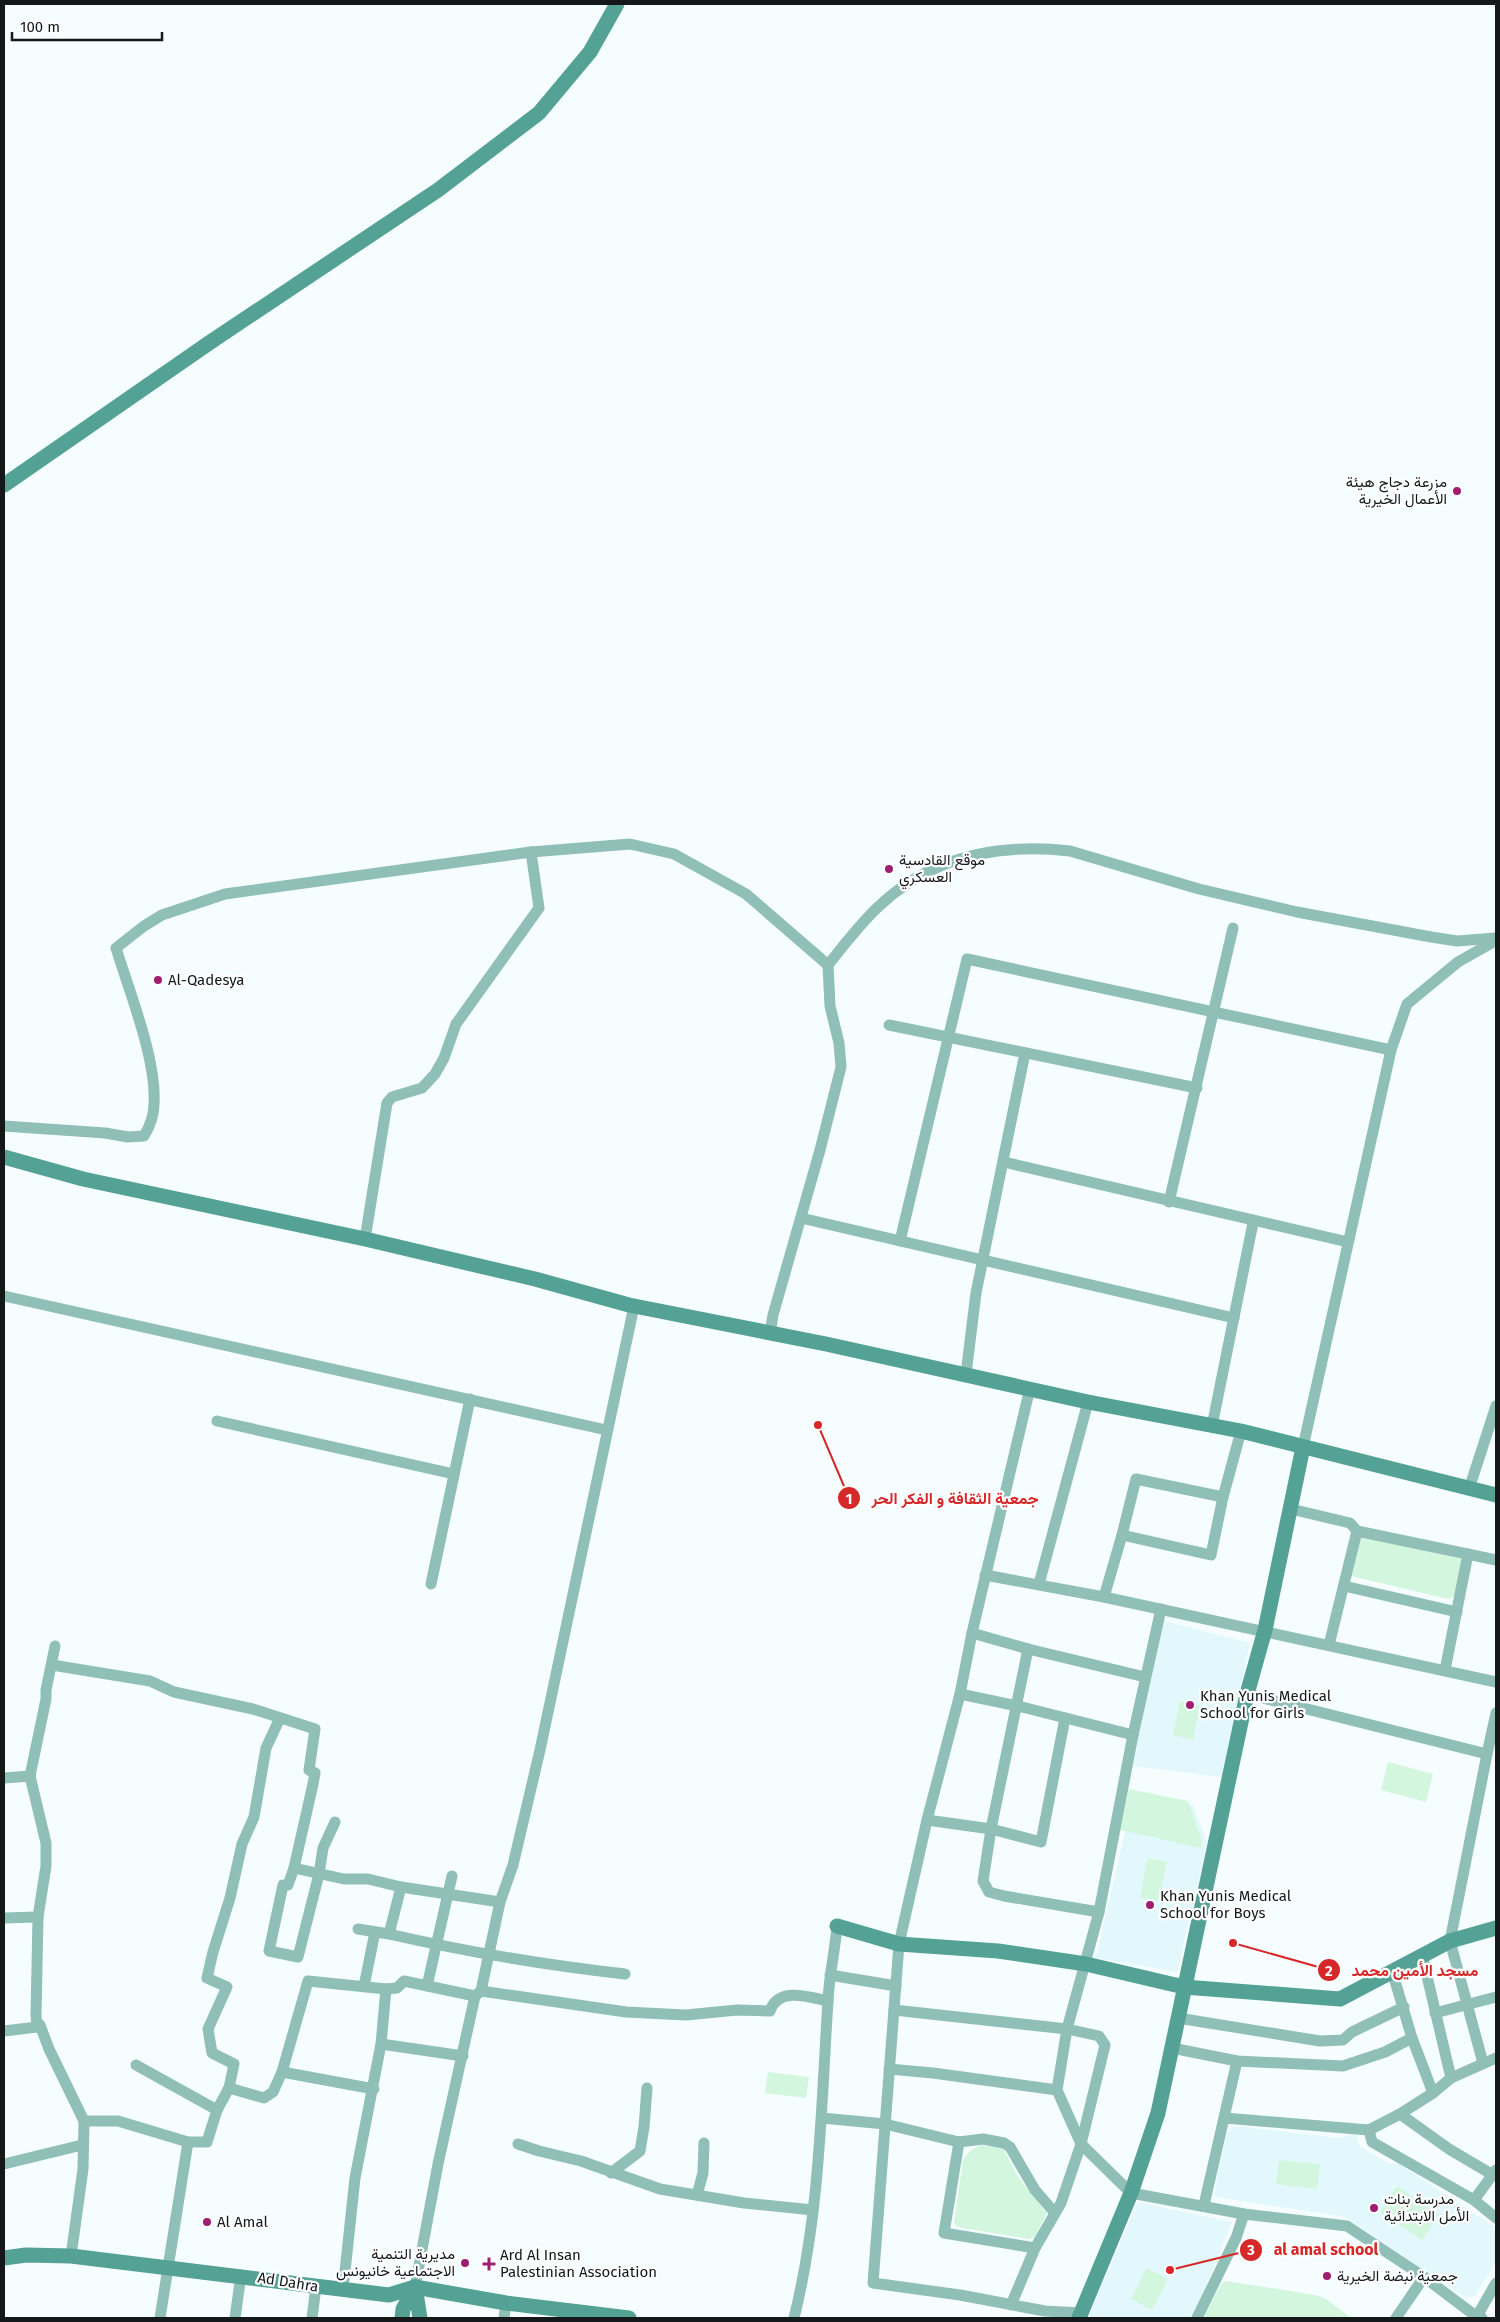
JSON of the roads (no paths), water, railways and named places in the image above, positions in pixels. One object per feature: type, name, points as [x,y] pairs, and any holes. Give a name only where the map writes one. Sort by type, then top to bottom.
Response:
[{"type":"street","points":[[4,485],[209,343],[438,190],[539,113],[590,52],[617,4]]},
{"type":"street","points":[[4,1126],[105,1133],[128,1138],[144,1136],[152,1123],[154,1077],[116,948],[144,926],[162,915],[225,894],[530,852],[630,844],[674,854],[746,894],[828,965]]},
{"type":"street","points":[[770,1333],[773,1315],[823,1142],[841,1067],[839,1043],[830,1006],[828,965],[879,906],[912,882],[961,857],[1010,849],[1070,851],[1244,900],[1422,936],[1457,940],[1496,939]]},
{"type":"street","points":[[365,1239],[387,1103],[392,1097],[422,1088],[435,1074],[444,1058],[456,1024],[539,908],[530,852]]},
{"type":"street","points":[[1169,1202],[1198,1088],[1233,928]]},
{"type":"street","points":[[1030,1388],[985,1575],[960,1694],[927,1820],[899,1944],[873,2283],[960,2295],[1080,2316],[1131,2193],[1158,2113],[1247,1694],[1265,1630],[1303,1447],[1391,1050],[1407,1004],[1458,962],[1496,939]]},
{"type":"street","points":[[900,1241],[967,959],[1391,1050]]},
{"type":"street","points":[[889,1025],[1198,1088]]},
{"type":"street","points":[[966,1374],[976,1293],[1025,1053]]},
{"type":"street","points":[[4,1157],[83,1179],[365,1239],[535,1279],[634,1306],[966,1374],[1088,1402],[1241,1432],[1496,1495]]},
{"type":"street","points":[[1004,1162],[1169,1202],[1348,1242]]},
{"type":"street","points":[[801,1218],[1234,1318]]},
{"type":"street","points":[[1212,1426],[1253,1223]]},
{"type":"street","points":[[4,1296],[602,1429]]},
{"type":"street","points":[[402,2318],[403,2309],[415,2287],[438,2164],[463,2056],[489,1955],[500,1902],[513,1865],[540,1750],[634,1306]]},
{"type":"street","points":[[431,1584],[470,1399]]},
{"type":"street","points":[[1039,1584],[1088,1402]]},
{"type":"street","points":[[1469,1488],[1496,1406]]},
{"type":"street","points":[[217,1421],[454,1474]]},
{"type":"street","points":[[1122,1535],[1211,1555],[1223,1497],[1241,1432]]},
{"type":"street","points":[[1104,1597],[1136,1479],[1223,1497]]},
{"type":"street","points":[[1291,1510],[1350,1522],[1357,1530],[1496,1560]]},
{"type":"street","points":[[1329,1645],[1357,1530]]},
{"type":"street","points":[[1445,1670],[1468,1554]]},
{"type":"street","points":[[985,1575],[1039,1584],[1265,1630],[1496,1682]]},
{"type":"street","points":[[1344,1586],[1457,1612]]},
{"type":"street","points":[[1161,1609],[1133,1735],[1099,1912],[1067,2029],[1057,2090],[1081,2144],[1131,2193],[1204,2205],[1244,2214],[1347,2226],[1424,2277],[1478,2318],[1496,2283]]},
{"type":"street","points":[[972,1633],[1028,1649],[1146,1676]]},
{"type":"street","points":[[37,2027],[38,1917],[46,1866],[46,1843],[30,1776],[55,1646]]},
{"type":"street","points":[[1028,1649],[1018,1706],[991,1829],[983,1881],[989,1892],[1099,1912]]},
{"type":"street","points":[[52,1665],[150,1681],[174,1692],[280,1718],[315,1729],[309,1770],[315,1773],[294,1868],[288,1885],[283,1885],[269,1951],[298,1957],[319,1874],[323,1848],[334,1822]]},
{"type":"street","points":[[960,1694],[1018,1706],[1133,1735]]},
{"type":"street","points":[[1247,1694],[1487,1754]]},
{"type":"street","points":[[1482,2063],[1450,1941],[1496,1713]]},
{"type":"street","points":[[84,2121],[118,2121],[188,2142],[207,2142],[217,2110],[229,2088],[234,2064],[212,2053],[208,2029],[228,1987],[207,1978],[242,1844],[254,1817],[266,1748],[280,1718]]},
{"type":"street","points":[[927,1820],[991,1829],[1040,1842],[1065,1718]]},
{"type":"street","points":[[4,1778],[30,1776]]},
{"type":"street","points":[[294,1868],[344,1879],[368,1880],[500,1902]]},
{"type":"street","points":[[427,1986],[452,1876]]},
{"type":"street","points":[[389,1934],[401,1887]]},
{"type":"street","points":[[4,1918],[38,1917]]},
{"type":"street","points":[[794,2318],[803,2282],[813,2210],[822,2118],[830,1975],[837,1926],[899,1944],[998,1951],[1086,1964],[1184,1987],[1340,1999],[1450,1941],[1496,1928]]},
{"type":"street","points":[[358,1929],[489,1955],[549,1965],[625,1974]]},
{"type":"street","points":[[364,1986],[375,1932]]},
{"type":"street","points":[[1422,1955],[1451,2078]]},
{"type":"street","points":[[1392,1971],[1412,2038],[1432,2093]]},
{"type":"street","points":[[830,1975],[896,1986]]},
{"type":"street","points":[[229,2088],[264,2098],[274,2092],[282,2072],[308,1981],[386,1989],[397,1988],[404,1981],[478,1994],[626,2012],[686,2015],[736,2010],[770,2011],[778,2000],[796,1994],[828,2001]]},
{"type":"street","points":[[343,2290],[355,2178],[374,2089],[381,2044],[386,1989]]},
{"type":"street","points":[[1435,2013],[1496,1997]]},
{"type":"street","points":[[1178,2018],[1320,2041],[1343,2040],[1352,2032],[1404,2007]]},
{"type":"street","points":[[894,2010],[1067,2029],[1099,2036],[1105,2045],[1081,2144],[1061,2203],[1035,2248],[1011,2305]]},
{"type":"street","points":[[4,2032],[40,2025],[49,2049],[84,2121],[82,2144],[84,2168],[71,2256]]},
{"type":"street","points":[[1172,2048],[1237,2061],[1343,2066],[1385,2052],[1412,2038]]},
{"type":"street","points":[[381,2044],[463,2056]]},
{"type":"street","points":[[1224,2118],[1369,2130],[1400,2114],[1451,2078],[1496,2058]]},
{"type":"street","points":[[1204,2205],[1237,2061]]},
{"type":"street","points":[[136,2065],[217,2110]]},
{"type":"street","points":[[889,2069],[1057,2090]]},
{"type":"street","points":[[282,2072],[374,2089]]},
{"type":"street","points":[[611,2173],[640,2151],[644,2127],[646,2088]]},
{"type":"street","points":[[1400,2114],[1449,2150],[1494,2173],[1474,2200]]},
{"type":"street","points":[[822,2118],[885,2124],[959,2142],[983,2139],[1004,2142],[1010,2147],[1035,2190],[1055,2213]]},
{"type":"street","points":[[1369,2130],[1372,2142],[1474,2200],[1496,2218]]},
{"type":"street","points":[[160,2318],[188,2142]]},
{"type":"street","points":[[959,2142],[944,2233],[1035,2248]]},
{"type":"street","points":[[698,2195],[703,2173],[704,2143]]},
{"type":"street","points":[[4,2164],[82,2144]]},
{"type":"street","points":[[518,2144],[538,2151],[581,2161],[660,2189],[744,2203],[813,2210]]},
{"type":"street","points":[[1197,2318],[1236,2238],[1244,2214]]},
{"type":"street","name":"Ad Dahra","points":[[4,2258],[26,2255],[71,2256],[241,2275],[316,2287],[390,2295],[415,2287],[590,2316],[629,2318]]},
{"type":"street","points":[[235,2318],[241,2275]]},
{"type":"street","points":[[1396,2318],[1424,2277]]},
{"type":"street","points":[[312,2318],[316,2287]]},
{"type":"street","points":[[415,2287],[420,2318]]},
{"type":"street","points":[[504,2318],[506,2303]]},
{"type":"place","name":"مزرعة دجاج هيئة الأعمال الخيرية","points":[[1457,491]]},
{"type":"place","name":"موقع القادسية العسكري","points":[[889,869]]},
{"type":"place","name":"Al-Qadesya","points":[[158,980]]},
{"type":"place","name":"جمعية الثقافة و الفكر الحر","points":[[818,1425]]},
{"type":"place","name":"Khan Yunis Medical School for Girls","points":[[1190,1705]]},
{"type":"place","name":"Khan Yunis Medical School for Boys","points":[[1150,1905]]},
{"type":"place","name":"مسجد الأمين محمد","points":[[1233,1943]]},
{"type":"place","name":"مدرسة بنات الأمل الابتدائية","points":[[1374,2208]]},
{"type":"place","name":"Al Amal","points":[[207,2222]]},
{"type":"place","name":"مديرية التنمية الاجتماعية خانيونس","points":[[465,2263]]},
{"type":"place","name":"Ard Al Insan Palestinian Association","points":[[489,2264]]},
{"type":"place","name":"al amal school","points":[[1170,2270]]},
{"type":"place","name":"جمعية نبضة الخيرية","points":[[1327,2276]]}]
